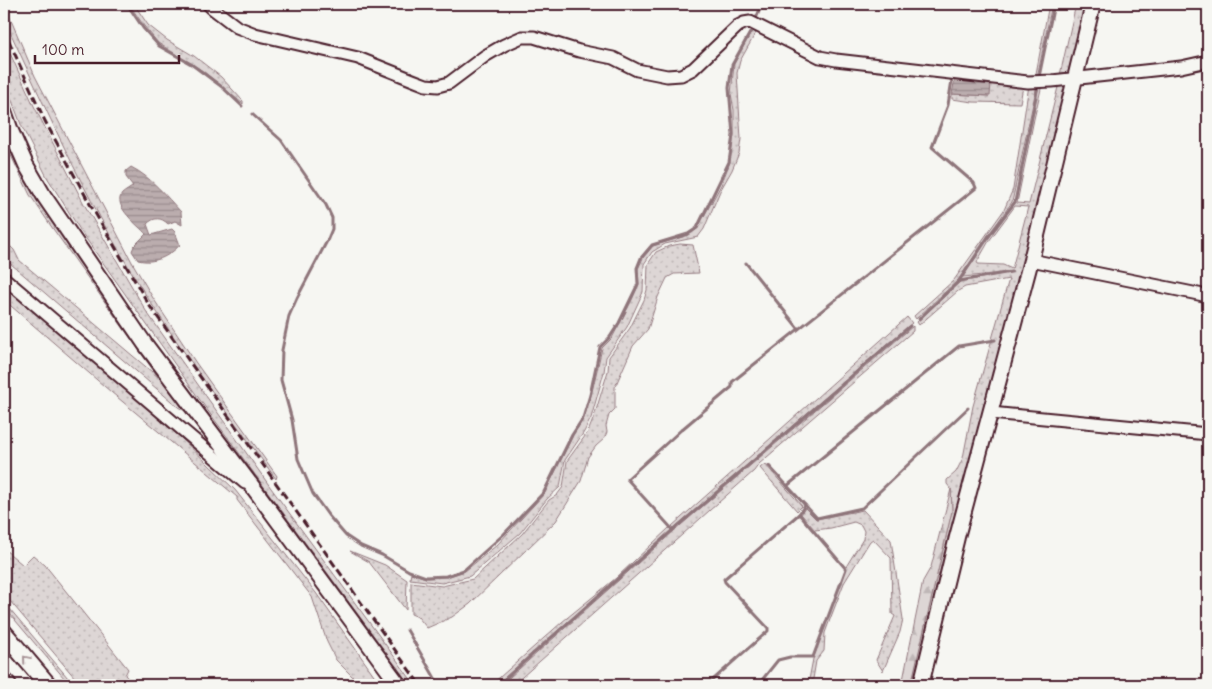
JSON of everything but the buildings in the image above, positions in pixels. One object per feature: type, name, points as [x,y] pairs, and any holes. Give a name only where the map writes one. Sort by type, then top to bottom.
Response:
[{"type":"highway","points":[[4,633],[48,685]]},
{"type":"highway","points":[[4,681],[8,685]]},
{"type":"main road","points":[[921,685],[957,537],[1031,260],[1093,4]]},
{"type":"main road","points":[[4,111],[26,165],[44,196],[145,344],[399,685]]},
{"type":"street","points":[[213,5],[237,27],[255,34],[358,58],[426,85],[438,86],[450,83],[484,56],[522,37],[534,37],[579,51],[613,58],[644,72],[668,76],[681,75],[698,64],[738,26],[744,23],[755,25],[820,57],[1028,82],[1074,79],[1181,67],[1208,60]]},
{"type":"street","points":[[1031,260],[1208,296]]},
{"type":"street","points":[[4,278],[258,494]]},
{"type":"street","points":[[991,413],[1208,434]]},
{"type":"green space","points":[[4,4],[35,76],[132,262],[153,298],[196,363],[277,476],[276,479],[212,392],[151,303],[110,235],[73,166],[22,59],[4,17]]},
{"type":"green space","points":[[129,4],[134,4],[148,25],[221,77],[243,101],[243,104],[203,71],[158,43]]},
{"type":"green space","points":[[1049,4],[1052,4],[1037,79],[1035,79]]},
{"type":"green space","points":[[1076,4],[1086,4],[1070,70],[1068,74],[1060,75]]},
{"type":"green space","points":[[754,27],[758,29],[740,61],[737,73],[741,139],[739,153],[732,170],[720,191],[704,229],[698,237],[665,244],[652,252],[644,264],[643,292],[627,327],[606,357],[604,372],[591,418],[565,460],[560,487],[547,499],[520,533],[470,576],[442,583],[410,579],[411,573],[426,578],[447,577],[465,571],[497,545],[545,493],[573,435],[584,418],[602,348],[612,338],[631,302],[639,284],[638,269],[643,258],[653,246],[689,235],[697,229],[721,185],[730,162],[734,134],[734,110],[731,94],[734,64]]},
{"type":"green space","points":[[4,40],[34,106],[84,204],[146,311],[271,488],[415,685],[410,685],[200,400],[82,233],[47,177],[22,127],[4,78]]},
{"type":"green space","points":[[968,76],[1023,86],[1020,103],[973,102],[952,99],[952,94],[989,96]]},
{"type":"green space","points":[[1029,85],[1037,85],[1012,202],[958,280],[916,319],[914,316],[954,280],[1004,210],[1013,189]]},
{"type":"green space","points":[[1039,85],[1042,86],[1017,203],[1029,204],[1057,86],[1063,85],[1065,88],[1003,341],[956,514],[914,685],[911,685],[952,511],[951,489],[947,484],[947,480],[956,472],[963,458],[973,406],[1009,279],[965,287],[919,325],[917,322],[960,282],[1013,272],[963,277],[1015,202]],"holes":[[[1015,206],[1028,207],[1012,269],[1003,265],[978,264],[977,262],[989,241]]]},
{"type":"green space","points":[[4,128],[182,402],[185,411],[4,258],[4,240],[14,250],[19,260],[158,377],[30,195],[4,141]]},
{"type":"green space","points":[[680,244],[693,245],[699,273],[674,274],[667,278],[658,297],[648,329],[633,346],[615,387],[615,409],[609,415],[606,426],[607,432],[604,439],[588,457],[581,481],[556,521],[470,604],[452,617],[427,628],[418,617],[411,614],[411,582],[442,586],[473,579],[522,534],[549,500],[557,495],[563,487],[567,461],[588,432],[594,417],[608,371],[609,357],[630,328],[644,300],[647,290],[648,264],[656,252],[669,246]]},
{"type":"green space","points":[[4,284],[179,436],[235,490],[316,593],[381,685],[361,685],[336,660],[327,642],[312,597],[237,500],[237,497],[4,300]]},
{"type":"green space","points":[[907,317],[912,323],[674,528],[672,526]]},
{"type":"green space","points":[[913,326],[913,331],[759,464],[754,471],[513,685],[501,685],[674,531]]},
{"type":"green space","points":[[765,464],[802,506],[797,511],[760,468]]},
{"type":"green space","points":[[951,489],[952,511],[911,685],[902,685],[923,581],[931,567]]},
{"type":"green space","points":[[805,508],[816,519],[863,510],[891,540],[903,619],[900,632],[883,671],[876,660],[895,616],[892,614],[891,558],[873,539],[844,583],[825,633],[824,651],[816,661],[812,685],[808,685],[813,659],[847,565],[863,539],[864,531],[861,525],[854,522],[815,530],[801,514]]},
{"type":"green space","points":[[669,528],[671,530],[496,685],[491,685],[562,622],[616,578]]},
{"type":"green space","points":[[4,549],[23,565],[33,555],[45,565],[128,669],[125,675],[134,685],[81,685],[4,594]]},
{"type":"green space","points":[[350,551],[385,565],[407,580],[406,610],[369,562]]},
{"type":"green space","points":[[4,602],[74,685],[70,685],[4,607]]},
{"type":"shaded area","points":[[955,78],[991,83],[990,96],[952,94]]},
{"type":"shaded area","points":[[131,167],[152,181],[181,212],[182,225],[175,221],[168,224],[158,219],[152,220],[147,224],[151,235],[172,229],[180,245],[166,256],[155,260],[138,260],[132,251],[134,246],[146,234],[123,210],[121,204],[122,194],[133,186],[126,177],[126,171]]},
{"type":"waterway","points":[[127,4],[143,28],[159,46],[191,64],[222,87],[242,106]]},
{"type":"waterway","points":[[252,114],[281,140],[326,205],[332,218],[332,229],[327,241],[289,316],[282,350],[281,380],[292,420],[298,459],[313,494],[346,536],[409,571],[426,577],[446,576],[464,570],[504,534],[544,492],[572,435],[583,418],[600,347],[610,337],[619,323],[638,284],[637,268],[641,258],[652,245],[688,234],[697,228],[729,162],[733,135],[729,88],[732,65],[751,31],[762,4]]},
{"type":"waterway","points":[[1039,77],[1054,4]]},
{"type":"waterway","points":[[673,530],[627,479],[732,387],[732,382],[976,188],[974,183],[932,147],[948,105],[952,80],[948,77]]},
{"type":"waterway","points":[[959,281],[988,237],[1015,202],[1038,86]]},
{"type":"waterway","points":[[746,263],[798,328]]},
{"type":"waterway","points":[[919,319],[959,281],[1011,272]]},
{"type":"waterway","points":[[498,685],[673,530],[910,326]]},
{"type":"waterway","points":[[787,486],[959,346],[995,340]]},
{"type":"waterway","points":[[769,466],[817,518],[862,508],[968,408]]},
{"type":"waterway","points":[[707,685],[768,631],[768,628],[724,579],[799,514],[805,505]]},
{"type":"waterway","points":[[758,685],[778,660],[790,657],[813,657],[846,569],[799,514]]},
{"type":"waterway","points":[[407,630],[439,685]]},
{"type":"railway","points":[[4,30],[45,121],[91,206],[149,305],[420,685]]}]
